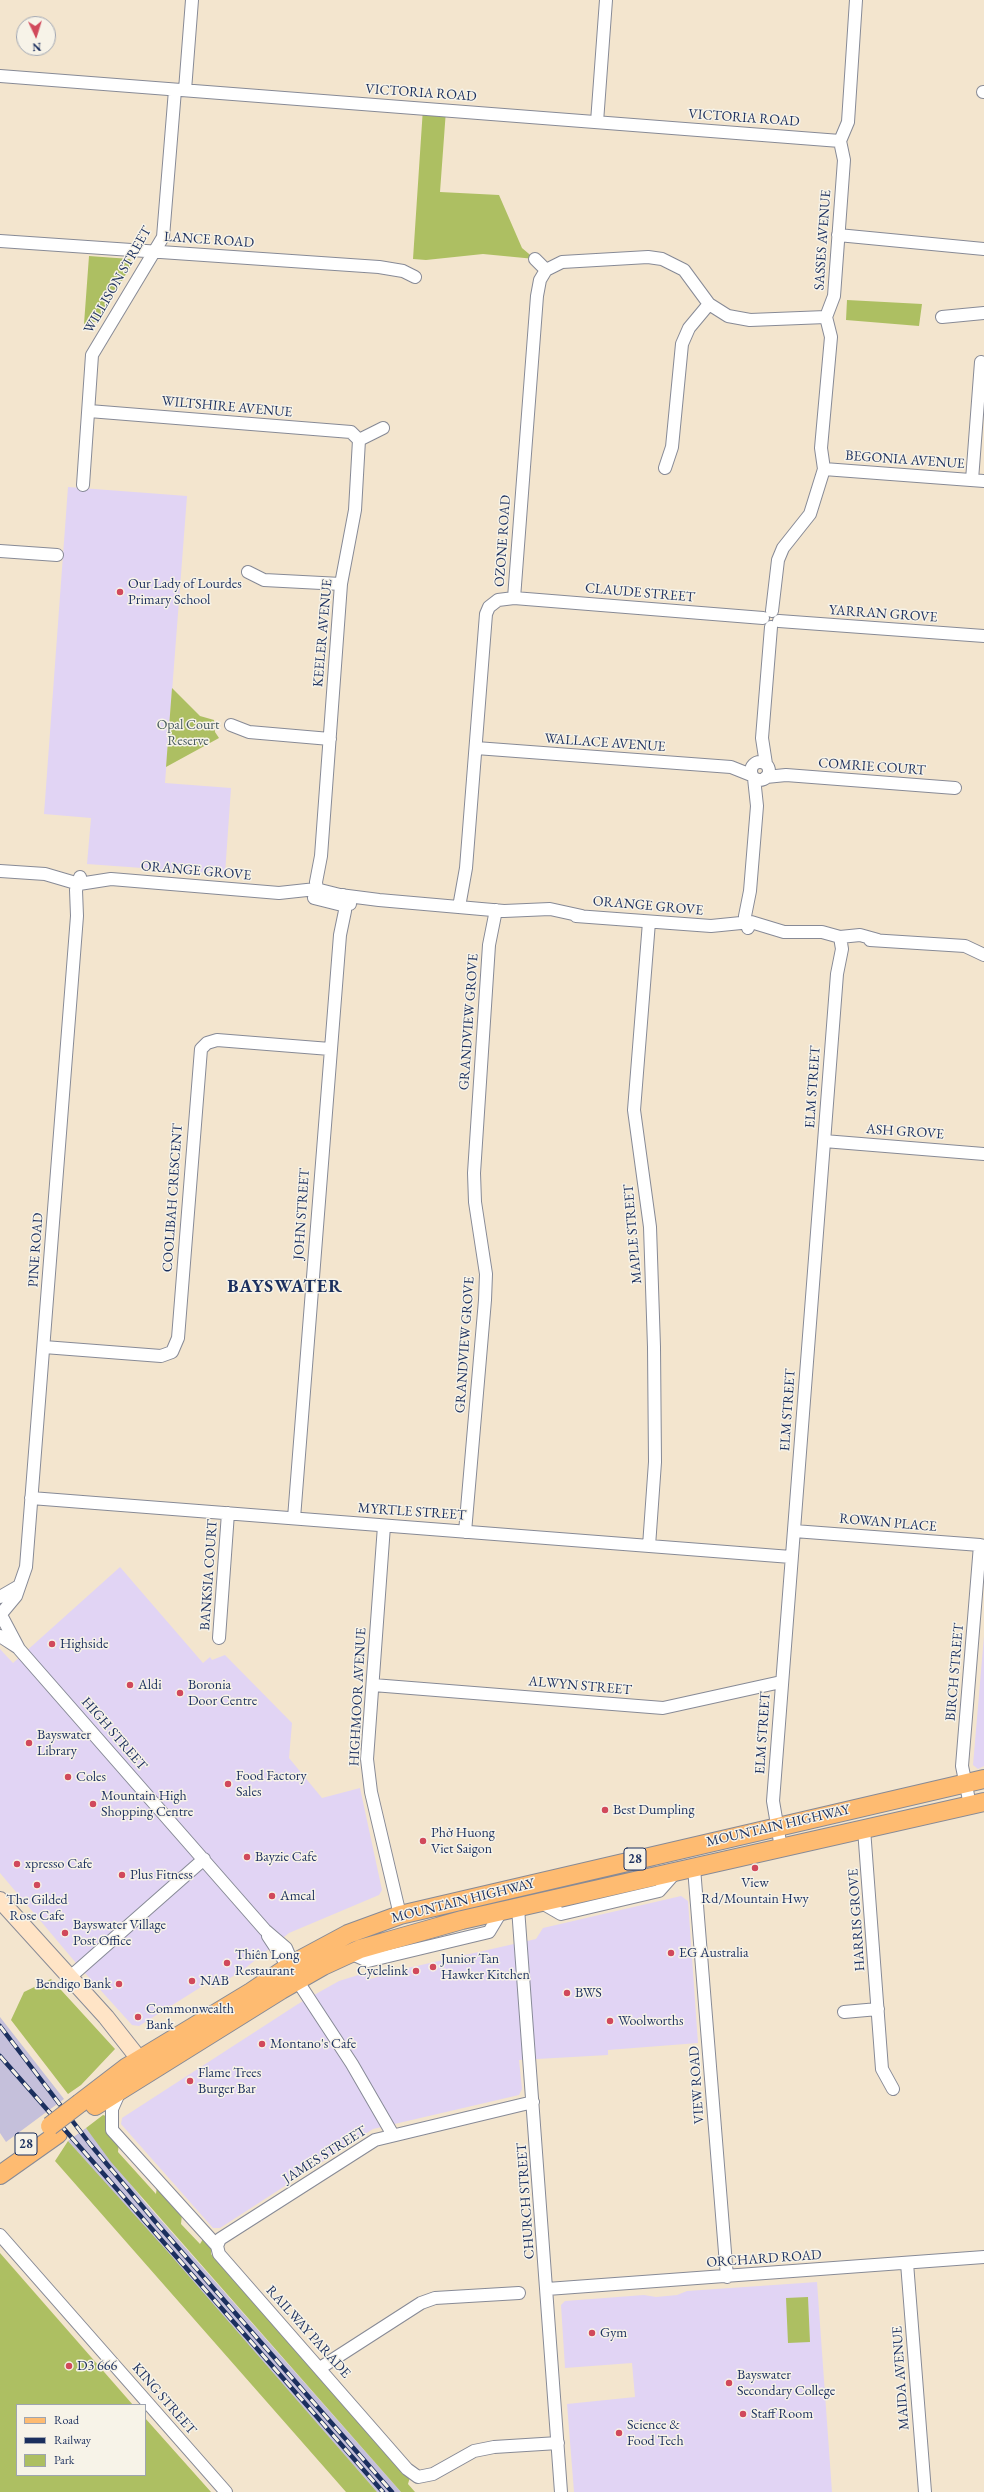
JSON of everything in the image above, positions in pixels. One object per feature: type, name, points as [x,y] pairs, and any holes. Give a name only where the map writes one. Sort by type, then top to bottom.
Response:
[{"type":"main road","name":"MOUNTAIN HIGHWAY","points":[[0,2175],[83,2107],[251,1992],[293,1970],[348,1934],[400,1915],[984,1779]]},
{"type":"main road","name":"MOUNTAIN HIGHWAY","points":[[293,1970],[404,1935],[977,1803]]},
{"type":"main road","points":[[0,1900],[145,2065]]},
{"type":"main road","name":"MOUNTAIN HIGHWAY","points":[[83,2107],[122,2088],[145,2065]]},
{"type":"main road","name":"MOUNTAIN HIGHWAY","points":[[0,2160],[54,2130]]},
{"type":"street","name":"WILLISON STREET","points":[[83,484],[92,355],[163,237],[192,0]]},
{"type":"street","points":[[597,122],[606,0]]},
{"type":"street","points":[[840,141],[848,122],[856,0]]},
{"type":"street","name":"VICTORIA ROAD","points":[[0,76],[840,141]]},
{"type":"street","name":"SASSES AVENUE","points":[[826,317],[834,296],[844,160],[840,141]]},
{"type":"street","points":[[838,235],[984,249]]},
{"type":"street","name":"LANCE ROAD","points":[[0,241],[379,267],[403,271],[415,277]]},
{"type":"street","points":[[535,259],[546,270],[556,264],[571,261],[642,257],[662,259],[684,270],[709,304],[720,312],[743,319],[826,317],[831,337],[821,448],[824,469],[810,514],[783,548],[778,560],[768,614],[778,614],[775,624],[762,738],[748,924]]},
{"type":"street","name":"OZONE ROAD","points":[[463,907],[486,614],[489,607],[498,600],[514,598],[537,296],[540,280],[546,270]]},
{"type":"street","points":[[665,468],[672,447],[682,344],[689,328],[709,304]]},
{"type":"street","points":[[942,317],[984,313]]},
{"type":"street","points":[[978,480],[981,362]]},
{"type":"street","name":"WILTSHIRE AVENUE","points":[[89,411],[351,432],[359,440]]},
{"type":"street","points":[[359,440],[383,428]]},
{"type":"street","name":"KEELER AVENUE","points":[[318,892],[341,584],[355,510],[359,440]]},
{"type":"street","name":"BEGONIA AVENUE","points":[[824,469],[978,480]]},
{"type":"street","points":[[0,551],[57,555]]},
{"type":"street","points":[[248,572],[264,580],[341,584]]},
{"type":"street","name":"CLAUDE STREET","points":[[514,598],[768,614]]},
{"type":"street","name":"YARRAN GROVE","points":[[775,624],[984,636]]},
{"type":"street","points":[[231,724],[249,732],[330,739]]},
{"type":"street","name":"WALLACE AVENUE","points":[[476,748],[731,767],[760,771]]},
{"type":"street","name":"COMRIE COURT","points":[[760,771],[786,775],[955,788]]},
{"type":"street","name":"ORANGE GROVE","points":[[0,871],[45,874],[61,872],[79,881],[97,875],[111,879],[279,893],[318,892],[342,902],[379,900],[496,910],[530,916],[582,916],[711,926],[729,931],[748,924],[766,934],[784,932],[822,932],[840,941],[860,935],[878,940],[965,946],[984,955]]},
{"type":"street","name":"PINE ROAD","points":[[0,1614],[16,1596],[26,1568],[79,881]]},
{"type":"street","name":"JOHN STREET","points":[[294,1518],[342,902]]},
{"type":"street","name":"GRANDVIEW GROVE","points":[[465,1532],[486,1274],[475,1202],[474,1173],[489,945],[496,910]]},
{"type":"street","name":"MAPLE STREET","points":[[649,922],[634,1110],[650,1227],[655,1462],[649,1546]]},
{"type":"street","name":"ELM STREET","points":[[781,1848],[776,1827],[773,1801],[840,941]]},
{"type":"street","name":"COOLIBAH CRESCENT","points":[[44,1347],[161,1356],[172,1352],[178,1338],[201,1049],[207,1043],[217,1040],[330,1049]]},
{"type":"street","name":"ASH GROVE","points":[[824,1141],[984,1154]]},
{"type":"street","name":"MYRTLE STREET","points":[[31,1498],[791,1557]]},
{"type":"street","name":"BANKSIA COURT","points":[[219,1638],[228,1513]]},
{"type":"street","name":"HIGHMOOR AVENUE","points":[[384,1526],[367,1759],[368,1774],[400,1915]]},
{"type":"street","name":"ROWAN PLACE","points":[[794,1531],[982,1546]]},
{"type":"street","name":"BIRCH STREET","points":[[977,1803],[965,1783],[962,1766],[982,1546]]},
{"type":"street","points":[[0,1597],[19,1586]]},
{"type":"street","name":"HIGH STREET","points":[[0,1614],[19,1649],[265,1930],[293,1970],[386,2118],[393,2135]]},
{"type":"street","name":"HIGH STREET","points":[[0,1636],[19,1649]]},
{"type":"street","name":"ALWYN STREET","points":[[373,1684],[663,1708],[782,1682]]},
{"type":"street","name":"HARRIS GROVE","points":[[864,1829],[882,2069],[894,2089]]},
{"type":"street","points":[[69,1978],[204,1859]]},
{"type":"street","name":"VIEW ROAD","points":[[694,1868],[727,2277]]},
{"type":"street","name":"CHURCH STREET","points":[[509,1910],[533,2102],[561,2492]]},
{"type":"street","points":[[844,2012],[878,2009]]},
{"type":"street","name":"RAILWAY PARADE","points":[[122,2088],[112,2109],[110,2119],[112,2130],[217,2246],[219,2254],[407,2469],[418,2477],[433,2474],[474,2451],[494,2447],[558,2443]]},
{"type":"street","name":"JAMES STREET","points":[[217,2246],[220,2239],[349,2155],[375,2140],[533,2102]]},
{"type":"street","name":"KING STREET","points":[[0,2235],[226,2492]]},
{"type":"street","name":"ORCHARD ROAD","points":[[547,2289],[984,2257]]},
{"type":"street","name":"MAIDA AVENUE","points":[[907,2263],[925,2492]]},
{"type":"street","points":[[320,2368],[421,2303],[435,2298],[519,2293]]},
{"type":"shaded area","name":"Our Lady of Lourdes Primary School","points":[[68,487],[187,496],[165,783],[231,788],[225,874],[87,864],[91,818],[44,814]]},
{"type":"shaded area","points":[[120,1567],[203,1663],[210,1657],[212,1660],[225,1655],[292,1723],[289,1758],[322,1798],[360,1788],[382,1890],[379,1895],[289,1933],[243,1970],[214,1988],[209,1982],[139,2026],[132,2025],[76,1963],[0,1873],[0,1649],[13,1663]]},
{"type":"shaded area","points":[[984,1636],[984,1766],[978,1769],[973,1765]]},
{"type":"shaded area","points":[[681,1896],[688,1901],[698,2043],[608,2050],[608,2055],[519,2060],[522,2089],[519,2095],[373,2129],[220,2228],[213,2228],[121,2124],[122,2118],[298,2004],[339,1981],[368,1972],[371,1979],[399,1970],[536,1939],[543,1928]]},
{"type":"shaded area","points":[[0,2017],[64,2099],[6,2142],[0,2133]]},
{"type":"shaded area","points":[[86,2128],[144,2201],[401,2492],[377,2492],[68,2141]]},
{"type":"shaded area","name":"Bayswater Secondary College","points":[[817,2282],[832,2492],[574,2492],[567,2404],[635,2397],[632,2363],[565,2368],[561,2305],[565,2301],[644,2295],[656,2297],[677,2295],[687,2291]]},
{"type":"green space","points":[[423,108],[446,110],[440,192],[499,195],[522,248],[535,259],[483,254],[426,260],[413,259]]},
{"type":"green space","points":[[89,256],[130,259],[132,264],[98,321],[84,324]]},
{"type":"green space","points":[[847,300],[922,304],[919,326],[846,320]]},
{"type":"green space","name":"Opal Court Reserve","points":[[172,688],[200,716],[214,720],[215,732],[219,738],[166,767]]},
{"type":"green space","points":[[51,1979],[115,2049],[81,2085],[68,2094],[11,2020],[24,1992]]},
{"type":"green space","points":[[103,2115],[106,2116],[119,2142],[118,2152],[156,2194],[157,2186],[182,2214],[181,2224],[200,2244],[203,2239],[211,2243],[211,2254],[215,2259],[410,2477],[408,2484],[415,2492],[401,2492],[111,2162],[86,2128]]},
{"type":"green space","points":[[68,2141],[167,2251],[377,2492],[346,2492],[55,2161]]},
{"type":"green space","points":[[0,2253],[132,2404],[16,2404],[16,2476],[146,2476],[146,2419],[211,2492],[0,2492]]},
{"type":"green space","points":[[808,2297],[810,2342],[788,2343],[786,2298]]},
{"type":"railway","points":[[0,2026],[90,2144],[159,2226],[392,2492]]},
{"type":"railway","points":[[0,2056],[383,2492]]},
{"type":"place","name":"Our Lady of Lourdes Primary School","points":[[120,592]]},
{"type":"place","name":"Highside","points":[[52,1644]]},
{"type":"place","name":"Aldi","points":[[130,1685]]},
{"type":"place","name":"Boronia Door Centre","points":[[180,1693]]},
{"type":"place","name":"Bayswater Library","points":[[29,1743]]},
{"type":"place","name":"Coles","points":[[68,1777]]},
{"type":"place","name":"Food Factory Sales","points":[[228,1784]]},
{"type":"place","name":"Mountain High Shopping Centre","points":[[93,1804]]},
{"type":"place","name":"Best Dumpling","points":[[605,1810]]},
{"type":"place","name":"Phở Huong Viet Saigon","points":[[423,1841]]},
{"type":"place","name":"Bayzie Cafe","points":[[247,1857]]},
{"type":"place","name":"xpresso Cafe","points":[[17,1864]]},
{"type":"place","name":"View Rd/Mountain Hwy","points":[[755,1868]]},
{"type":"place","name":"Plus Fitness","points":[[122,1875]]},
{"type":"place","name":"The Gilded Rose Cafe","points":[[37,1885]]},
{"type":"place","name":"Amcal","points":[[272,1896]]},
{"type":"place","name":"Bayswater Village Post Office","points":[[65,1933]]},
{"type":"place","name":"EG Australia","points":[[671,1953]]},
{"type":"place","name":"Thiên Long Restaurant","points":[[227,1963]]},
{"type":"place","name":"Junior Tan Hawker Kitchen","points":[[433,1967]]},
{"type":"place","name":"Cyclelink","points":[[416,1971]]},
{"type":"place","name":"NAB","points":[[192,1981]]},
{"type":"place","name":"Bendigo Bank","points":[[119,1984]]},
{"type":"place","name":"BWS","points":[[567,1993]]},
{"type":"place","name":"Commonwealth Bank","points":[[138,2017]]},
{"type":"place","name":"Woolworths","points":[[610,2021]]},
{"type":"place","name":"Montano's Cafe","points":[[262,2044]]},
{"type":"place","name":"Flame Trees Burger Bar","points":[[190,2081]]},
{"type":"place","name":"Gym","points":[[592,2333]]},
{"type":"place","name":"D3 666","points":[[69,2366]]},
{"type":"place","name":"Bayswater Secondary College","points":[[729,2383]]},
{"type":"place","name":"Staff Room","points":[[743,2414]]},
{"type":"place","name":"Science & Food Tech","points":[[619,2433]]},
{"type":"district","name":"BAYSWATER","points":[[285,1287]]}]
